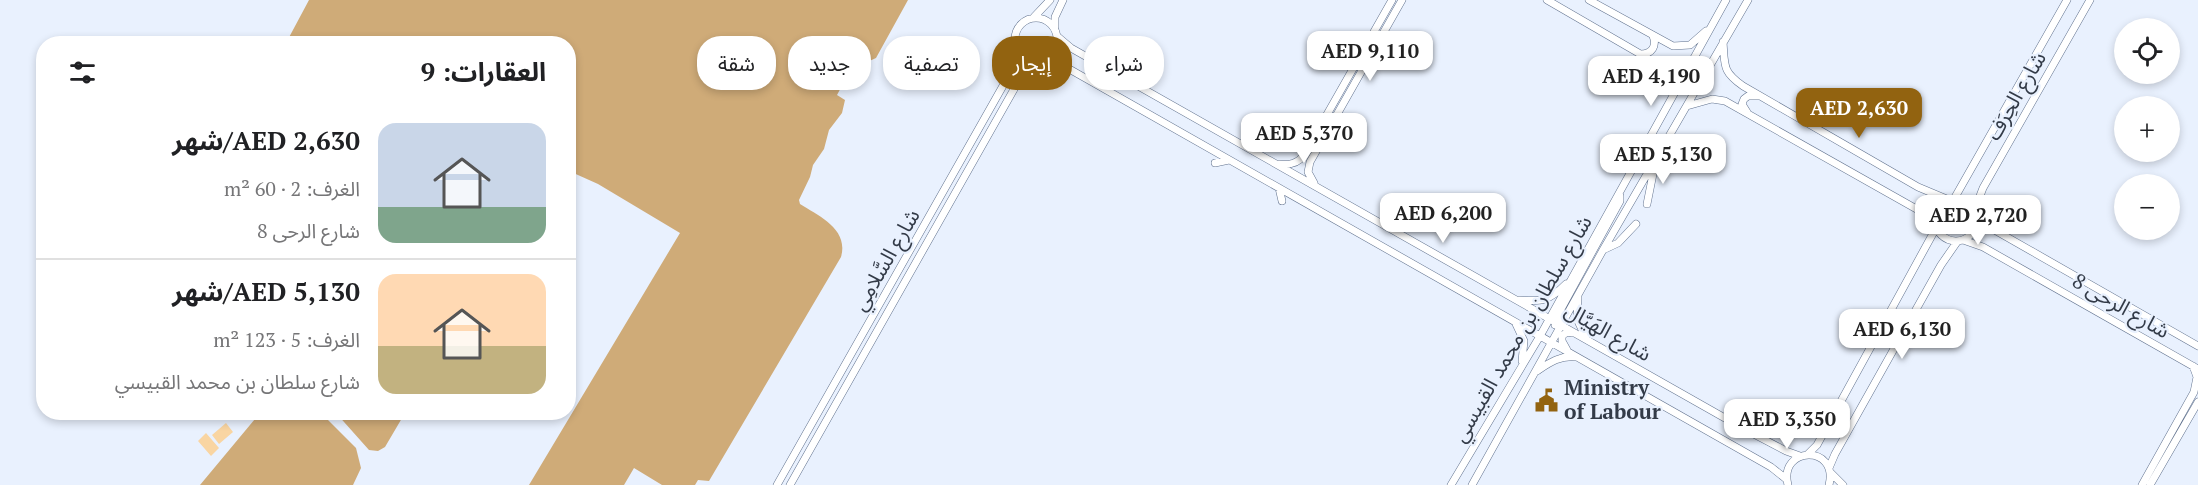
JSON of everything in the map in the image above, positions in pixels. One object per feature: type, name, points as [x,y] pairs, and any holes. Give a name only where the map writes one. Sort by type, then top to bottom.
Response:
[{"type":"street","points":[[1016,36],[1017,29],[1024,21],[1034,17],[1050,0]]},
{"type":"street","points":[[1058,36],[1055,17],[1063,0]]},
{"type":"street","points":[[1277,164],[1292,164],[1298,161],[1308,148],[1392,0]]},
{"type":"street","points":[[1317,187],[1308,169],[1402,0]]},
{"type":"street","points":[[1547,0],[1660,65],[1671,82],[1671,97]]},
{"type":"street","points":[[1589,0],[1669,45],[1684,47],[1696,41],[1712,25]]},
{"type":"street","name":"شارع سلطان بن محمد القبيسي","points":[[1451,485],[1520,367],[1546,339],[1556,322],[1572,278],[1726,0]]},
{"type":"street","name":"شارع سلطان بن محمد القبيسي","points":[[1472,485],[1534,372],[1546,339],[1578,294],[1748,0]]},
{"type":"street","name":"شارع الحِرَف","points":[[1952,199],[2067,0]]},
{"type":"street","name":"شارع الحِرَف","points":[[1976,212],[1983,188],[2090,0]]},
{"type":"street","points":[[1034,17],[1046,19],[1055,27]]},
{"type":"street","points":[[1641,54],[1653,49],[1655,42],[1652,35]]},
{"type":"street","points":[[1723,42],[1723,61],[1728,75],[1761,97],[1923,190],[1966,201],[1976,212],[1978,221],[1974,233],[1960,241],[1936,274],[1834,454],[1829,485]]},
{"type":"street","name":"شارع الهَيَّال","points":[[1072,49],[1765,440],[1804,455],[1822,459],[1830,470]]},
{"type":"street","name":"شارع الهَيَّال","points":[[1072,71],[1771,467],[1787,482]]},
{"type":"street","name":"شارع السَّلامِي","points":[[777,485],[1001,90]]},
{"type":"street","name":"شارع السَّلامِي","points":[[790,485],[1014,90]]},
{"type":"street","points":[[1748,113],[1743,107],[1744,99],[1751,95],[1761,97]]},
{"type":"street","points":[[1686,106],[1705,100],[1719,100],[1748,113],[1920,211],[1935,225],[1944,238],[1960,241]]},
{"type":"street","points":[[1626,155],[1647,141]]},
{"type":"street","points":[[1308,148],[1310,154],[1316,152]]},
{"type":"street","points":[[1215,163],[1229,160]]},
{"type":"street","points":[[1647,204],[1655,161]]},
{"type":"street","points":[[1279,188],[1282,201]]},
{"type":"street","points":[[1556,322],[1620,201],[1620,191]]},
{"type":"street","points":[[1787,482],[1790,465],[1816,445],[1935,225],[1938,209],[1952,199]]},
{"type":"street","name":"شارع الرحى 8","points":[[1976,212],[1990,228],[2198,346]]},
{"type":"street","points":[[1603,250],[1618,243],[1636,224]]},
{"type":"street","name":"شارع الرحى 8","points":[[1960,241],[1983,246],[2196,367]]},
{"type":"street","points":[[1517,300],[1542,301],[1550,298],[1572,278]]},
{"type":"street","points":[[1578,294],[1577,319],[1587,340]]},
{"type":"street","points":[[1514,322],[1523,335],[1524,341],[1520,367]]},
{"type":"street","points":[[1568,352],[1562,341],[1563,334],[1570,332],[1578,334]]},
{"type":"street","points":[[1502,430],[1501,424],[1540,356],[1546,339]]},
{"type":"street","points":[[1534,372],[1555,359],[1563,357],[1583,360]]},
{"type":"street","points":[[2142,485],[2195,395],[2196,367]]},
{"type":"street","points":[[2151,485],[2198,402]]},
{"type":"street","points":[[1830,470],[1843,485]]},
{"type":"shaded area","points":[[309,0],[908,0],[888,36],[883,36],[883,45],[876,58],[871,60],[871,36],[788,36],[788,90],[840,90],[837,95],[845,100],[842,113],[829,130],[824,149],[813,165],[799,200],[800,204],[831,224],[837,231],[841,239],[841,257],[709,481],[698,480],[695,485],[662,485],[634,468],[624,485],[529,485],[568,420],[576,420],[576,407],[680,233],[598,184],[576,174],[576,36],[290,36]]},
{"type":"shaded area","points":[[254,420],[328,420],[356,448],[361,468],[353,485],[200,485]]},
{"type":"shaded area","points":[[342,420],[401,420],[385,447],[378,451],[369,450]]},
{"type":"shaded area","points":[[226,423],[233,432],[219,444],[212,435]]},
{"type":"shaded area","points":[[206,433],[219,448],[211,456],[198,441]]},
{"type":"place","name":"Ministry of Labour","points":[[1546,400]]}]
